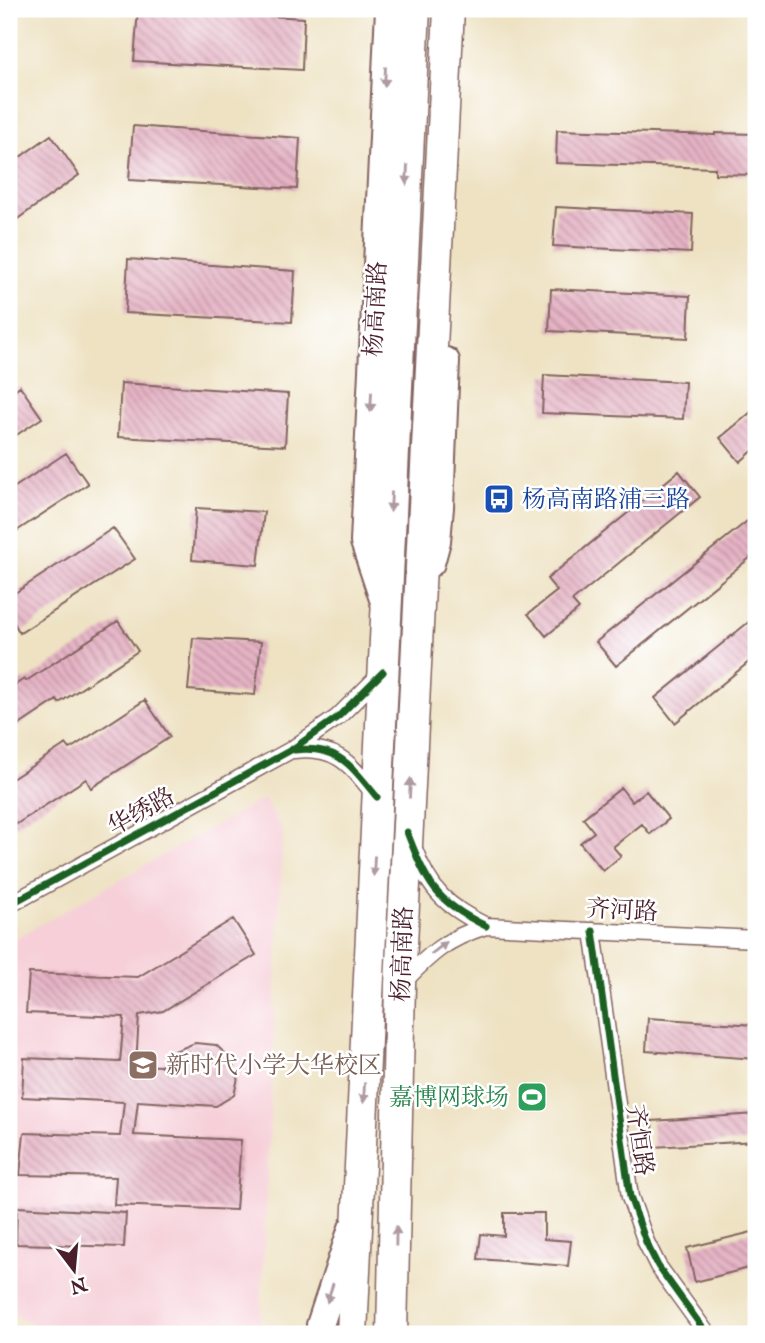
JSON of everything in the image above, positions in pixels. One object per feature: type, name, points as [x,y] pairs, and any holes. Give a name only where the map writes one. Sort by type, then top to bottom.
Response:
[{"type":"highway","name":"杨高南路","points":[[352,1334],[415,9]]},
{"type":"highway","name":"杨高南路","points":[[393,1334],[400,984],[449,9]]},
{"type":"main road","name":"杨高南路","points":[[386,606],[364,542],[388,9]]},
{"type":"main road","name":"杨高南路","points":[[419,605],[437,541],[440,508],[461,9]]},
{"type":"main road","name":"杨高南路","points":[[320,1334],[320,1325],[359,1206]]},
{"type":"main road","name":"杨高南路","points":[[395,1304],[398,1334]]},
{"type":"street","name":"华绣路","points":[[9,905],[291,750],[338,717],[383,672]]},
{"type":"street","points":[[291,750],[313,748],[331,752],[348,763],[377,797]]},
{"type":"street","name":"齐河路","points":[[408,832],[423,874],[436,891],[447,903],[486,926]]},
{"type":"street","name":"齐河路","points":[[400,984],[432,952],[448,941],[486,926],[756,939]]},
{"type":"street","name":"齐恒路","points":[[593,931],[630,1197],[658,1266],[708,1334]]},
{"type":"shaded area","name":"新时代小学大华校区","points":[[264,798],[283,832],[260,1334],[50,1334],[9,1311],[9,942]]},
{"type":"building","points":[[138,9],[304,18],[302,70],[134,61]]},
{"type":"building","points":[[133,126],[300,138],[297,189],[129,180]]},
{"type":"building","points":[[557,130],[756,134],[756,175],[715,174],[715,168],[556,163]]},
{"type":"building","points":[[51,135],[79,175],[9,225],[9,165]]},
{"type":"building","points":[[556,207],[693,214],[691,253],[553,246]]},
{"type":"building","points":[[128,259],[295,271],[292,322],[125,313]]},
{"type":"building","points":[[551,289],[690,296],[688,338],[549,331]]},
{"type":"building","points":[[544,375],[685,382],[683,419],[542,413]]},
{"type":"building","points":[[121,383],[288,394],[285,446],[118,437]]},
{"type":"building","points":[[20,386],[42,418],[9,440],[9,394]]},
{"type":"building","points":[[756,408],[756,448],[740,462],[720,438]]},
{"type":"building","points":[[66,453],[88,484],[9,536],[9,491]]},
{"type":"building","points":[[679,471],[700,497],[572,601],[579,609],[546,636],[528,614],[557,591],[547,579]]},
{"type":"building","points":[[196,508],[264,512],[258,565],[192,560]]},
{"type":"building","points":[[756,514],[756,553],[616,666],[596,642]]},
{"type":"building","points":[[113,528],[135,559],[20,633],[9,615],[9,597]]},
{"type":"building","points":[[756,616],[756,656],[675,723],[655,698]]},
{"type":"building","points":[[118,621],[138,651],[9,732],[9,689],[24,679],[26,681]]},
{"type":"building","points":[[193,638],[261,642],[255,695],[188,690]]},
{"type":"building","points":[[145,700],[170,737],[91,788],[86,779],[9,829],[9,781],[66,744],[70,749]]},
{"type":"building","points":[[621,788],[632,802],[646,791],[669,819],[650,834],[642,824],[613,847],[621,856],[603,871],[580,843],[594,832],[583,818]]},
{"type":"building","points":[[233,919],[256,955],[163,1011],[139,1015],[136,1065],[161,1066],[172,1052],[195,1043],[216,1045],[230,1058],[238,1078],[234,1095],[216,1106],[138,1101],[134,1135],[241,1140],[236,1210],[114,1205],[116,1177],[20,1175],[24,1133],[120,1136],[124,1102],[22,1097],[24,1058],[120,1062],[124,1017],[26,1013],[29,973],[138,977]]},
{"type":"building","points":[[648,1018],[756,1025],[756,1059],[646,1051]]},
{"type":"building","points":[[756,1114],[756,1141],[653,1147],[652,1121]]},
{"type":"building","points":[[17,1207],[126,1213],[124,1247],[16,1244]]},
{"type":"building","points":[[504,1213],[544,1213],[544,1239],[571,1241],[568,1266],[478,1259],[481,1234],[504,1236]]},
{"type":"building","points":[[756,1231],[756,1266],[695,1282],[687,1248]]},
{"type":"cycle path","points":[[9,905],[291,750],[338,717],[383,672]]},
{"type":"cycle path","points":[[295,750],[310,749],[333,754],[351,767],[377,797]]},
{"type":"cycle path","points":[[407,832],[420,865],[434,889],[455,908],[486,926]]},
{"type":"cycle path","points":[[593,931],[630,1197],[658,1266],[707,1334]]},
{"type":"place","name":"杨高南路浦三路","points":[[499,499]]},
{"type":"place","name":"新时代小学大华校区","points":[[143,1065]]},
{"type":"place","name":"嘉博网球场","points":[[532,1097]]}]
